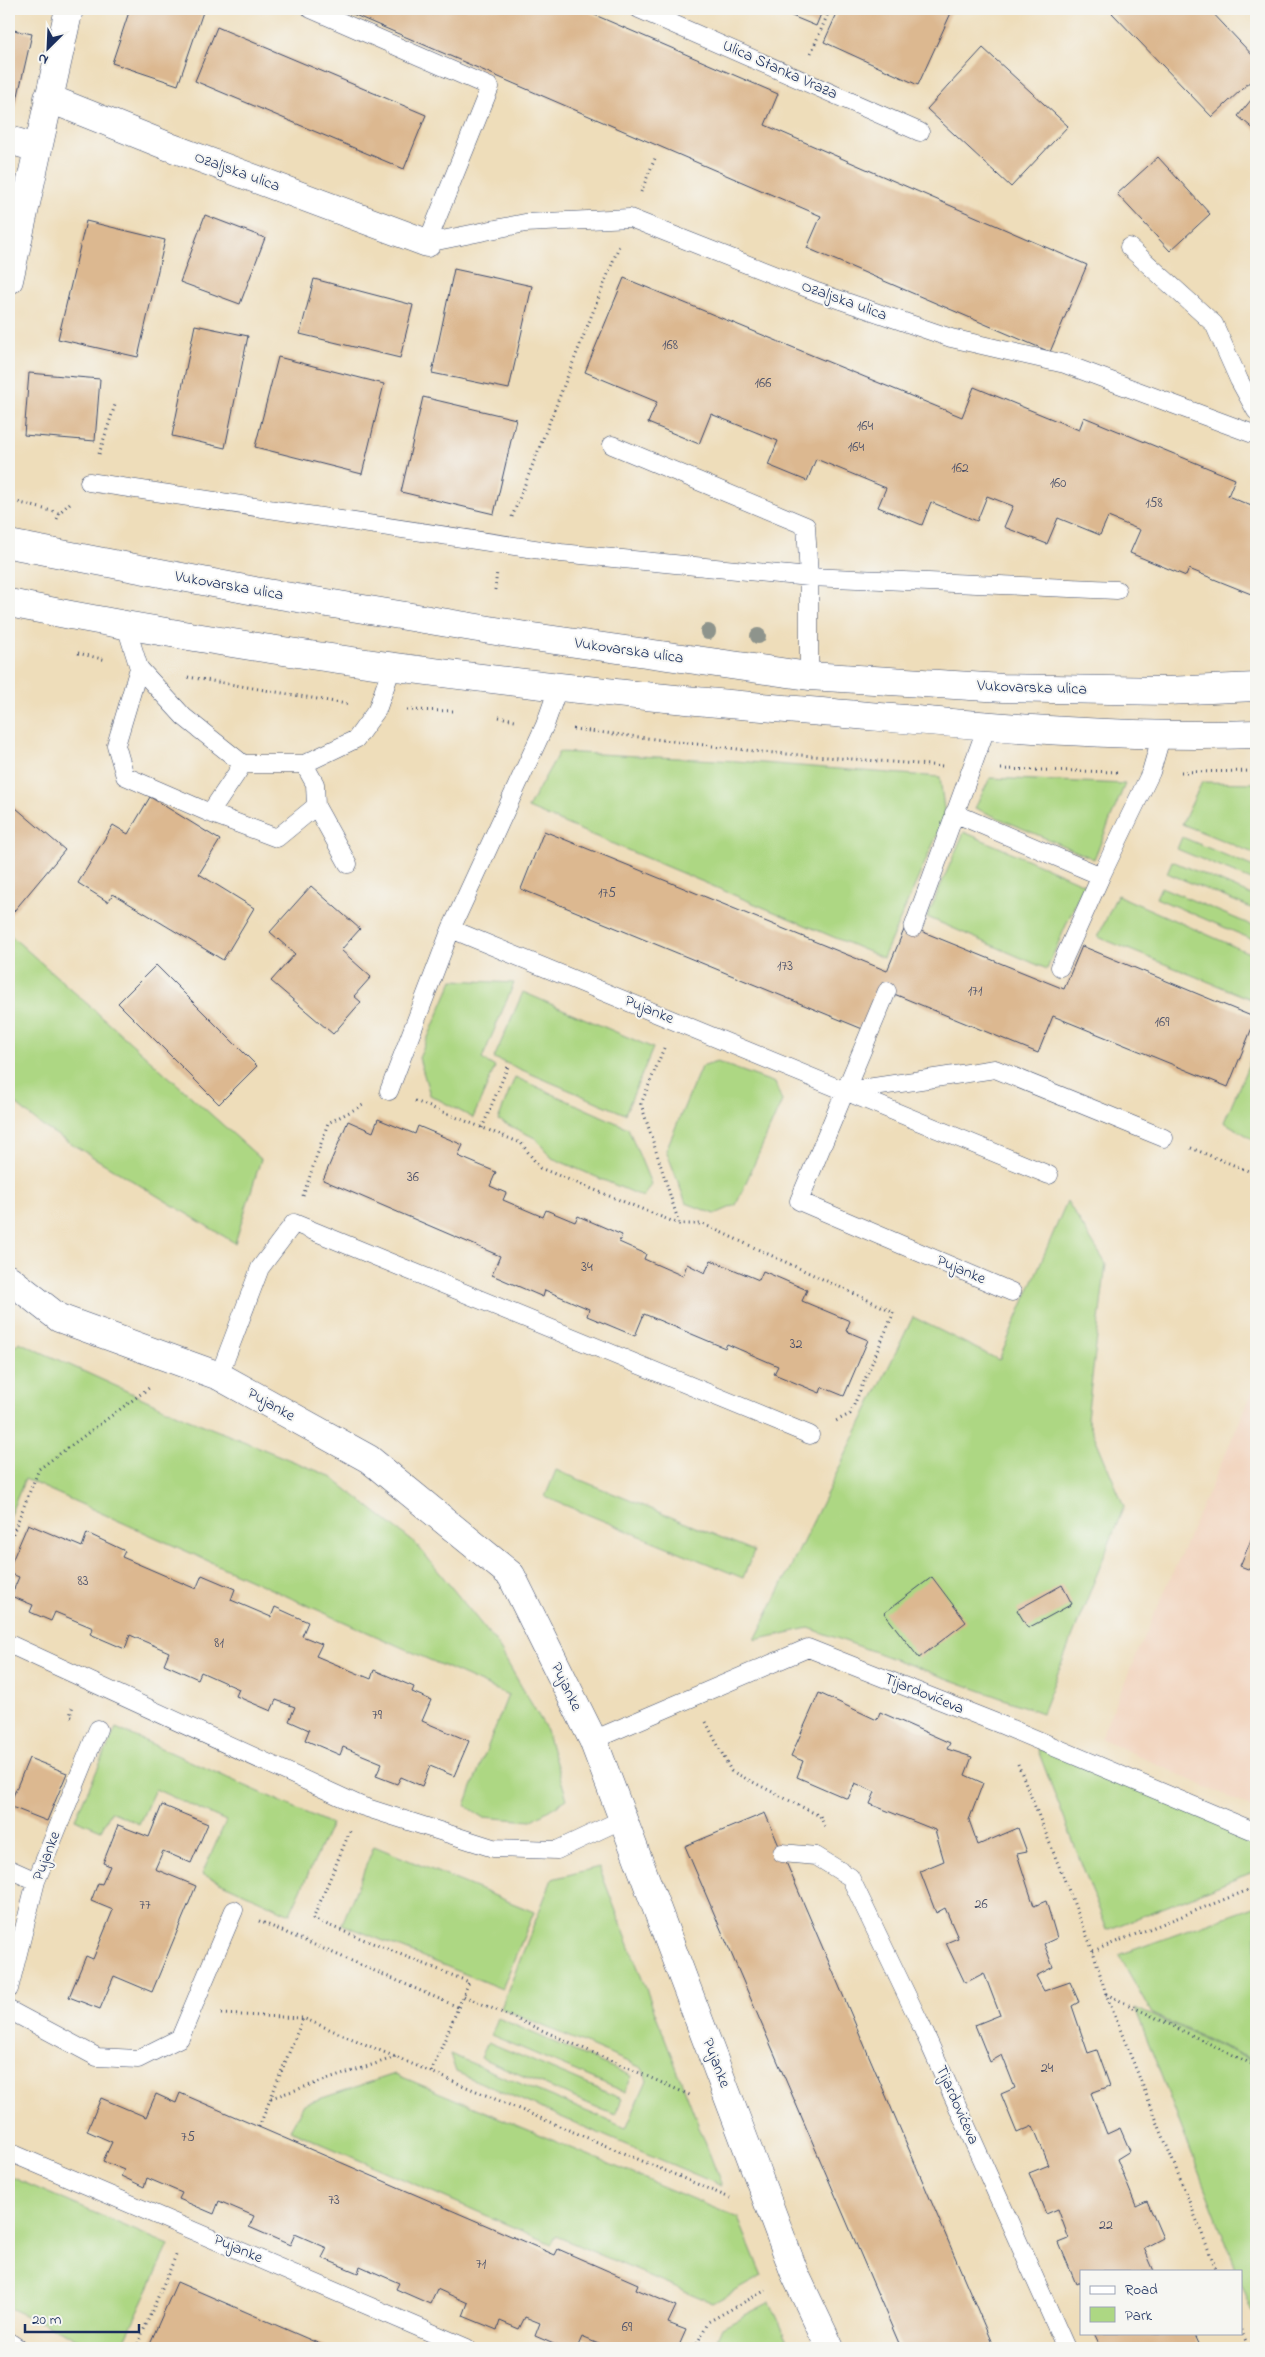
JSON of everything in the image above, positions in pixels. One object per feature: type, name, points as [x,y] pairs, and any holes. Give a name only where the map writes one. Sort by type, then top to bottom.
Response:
[{"type":"street","points":[[9,280],[69,9]]},
{"type":"street","name":"Ozaljska ulica","points":[[48,98],[170,147],[427,243]]},
{"type":"street","points":[[9,140],[37,148]]},
{"type":"street","name":"Vukovarska ulica","points":[[9,544],[255,591],[477,628],[809,676],[1003,688],[1166,692],[1256,687]]},
{"type":"street","points":[[9,603],[126,626],[392,667],[558,688],[698,702],[987,726],[1162,734],[1256,734]]},
{"type":"street","name":"Pujanke","points":[[9,1279],[60,1318],[219,1376],[368,1459],[511,1575],[593,1740],[795,2274],[830,2348]]},
{"type":"lane","points":[[311,9],[490,87],[427,243]]},
{"type":"lane","name":"Ulica Stanka Vraza","points":[[639,9],[920,132]]},
{"type":"lane","name":"Ozaljska ulica","points":[[427,243],[525,223],[630,218],[817,292],[888,317],[951,338],[1065,364],[1256,434]]},
{"type":"lane","points":[[1129,247],[1214,324],[1239,380],[1256,410]]},
{"type":"lane","points":[[612,445],[806,526],[809,577],[809,676]]},
{"type":"lane","points":[[89,482],[561,553],[809,577],[1117,590]]},
{"type":"lane","points":[[126,626],[138,668],[184,717],[244,764],[304,764],[356,739],[377,710],[392,667]]},
{"type":"lane","points":[[138,668],[116,745],[125,776],[210,813],[277,838],[316,806]]},
{"type":"lane","points":[[389,1091],[451,928],[545,725],[558,688]]},
{"type":"lane","points":[[913,928],[987,726]]},
{"type":"lane","points":[[1060,967],[1101,876],[1152,772],[1162,734]]},
{"type":"lane","points":[[210,813],[244,764]]},
{"type":"lane","points":[[304,764],[316,784],[316,806],[348,864]]},
{"type":"lane","points":[[954,813],[1101,876]]},
{"type":"lane","name":"Pujanke","points":[[451,928],[1049,1175]]},
{"type":"lane","points":[[846,1091],[887,991]]},
{"type":"lane","points":[[846,1091],[995,1069],[1164,1138]]},
{"type":"lane","name":"Pujanke","points":[[846,1091],[799,1201],[1012,1292]]},
{"type":"lane","points":[[219,1376],[260,1268],[294,1223],[810,1435]]},
{"type":"lane","points":[[9,1644],[361,1806],[493,1848],[557,1850],[623,1819]]},
{"type":"lane","name":"Tijardovićeva","points":[[593,1740],[808,1648],[1002,1725],[1256,1832]]},
{"type":"lane","name":"Pujanke","points":[[9,1989],[36,1881],[98,1729]]},
{"type":"lane","points":[[782,1853],[816,1856],[850,1877]]},
{"type":"lane","points":[[9,1869],[36,1881]]},
{"type":"lane","name":"Tijardovićeva","points":[[850,1877],[921,2025],[1066,2348]]},
{"type":"lane","points":[[9,2010],[97,2057],[138,2059],[180,2038],[234,1910]]},
{"type":"lane","name":"Pujanke","points":[[9,2152],[467,2348]]},
{"type":"lane","points":[[9,2342],[18,2348]]},
{"type":"path","points":[[800,79],[830,9]]},
{"type":"path","points":[[494,590],[502,543],[618,247]]},
{"type":"path","points":[[9,500],[59,513]]},
{"type":"path","points":[[676,1021],[641,1104],[679,1224]]},
{"type":"path","points":[[482,1128],[509,1064]]},
{"type":"path","points":[[294,1223],[328,1123],[389,1091],[521,1143],[540,1168],[679,1224],[703,1224],[894,1312],[850,1414],[810,1435]]},
{"type":"path","points":[[1164,1138],[1256,1174]]},
{"type":"path","points":[[9,1543],[39,1469],[182,1363]]},
{"type":"path","points":[[693,1698],[731,1771],[820,1816],[850,1877]]},
{"type":"path","points":[[1002,1725],[1093,1951],[1106,1994],[1217,2270]]},
{"type":"path","points":[[361,1806],[313,1919],[469,1982],[431,2072]]},
{"type":"path","points":[[1093,1951],[1256,1887]]},
{"type":"path","points":[[234,1910],[458,2008]]},
{"type":"path","points":[[1106,1994],[1256,2066]]},
{"type":"path","points":[[464,1996],[736,2116]]},
{"type":"path","points":[[190,2013],[303,2018],[774,2217]]},
{"type":"path","points":[[259,2127],[303,2018]]},
{"type":"path","points":[[271,2098],[396,2057]]},
{"type":"path","points":[[136,2348],[188,2228]]},
{"type":"path","points":[[695,2348],[708,2322],[795,2274]]},
{"type":"path","points":[[1242,2332],[1249,2348]]},
{"type":"shaded area","points":[[1256,1384],[1256,1810],[1100,1738]]},
{"type":"green space","points":[[559,752],[736,761],[940,777],[945,817],[883,958],[528,808]]},
{"type":"green space","points":[[990,778],[1125,784],[1094,859],[975,808]]},
{"type":"green space","points":[[1202,782],[1256,783],[1256,854],[1182,824]]},
{"type":"green space","points":[[964,832],[1084,884],[1047,969],[927,917]]},
{"type":"green space","points":[[1182,837],[1256,868],[1256,882],[1177,849]]},
{"type":"green space","points":[[1172,861],[1256,897],[1256,910],[1167,873]]},
{"type":"green space","points":[[1161,887],[1256,927],[1256,941],[1156,898]]},
{"type":"green space","points":[[1117,895],[1256,956],[1256,1001],[1098,937]]},
{"type":"green space","points":[[9,934],[261,1159],[235,1243],[42,1126],[9,1098]]},
{"type":"green space","points":[[453,980],[514,983],[482,1059],[495,1067],[473,1118],[430,1095],[419,1058]]},
{"type":"green space","points":[[523,992],[653,1048],[625,1114],[494,1058]]},
{"type":"green space","points":[[1256,1047],[1256,1141],[1224,1122]]},
{"type":"green space","points":[[717,1062],[775,1083],[782,1101],[736,1205],[715,1214],[686,1203],[666,1150],[701,1067]]},
{"type":"green space","points":[[515,1077],[628,1128],[651,1184],[643,1197],[552,1158],[535,1138],[498,1120]]},
{"type":"green space","points":[[1067,1201],[1106,1264],[1087,1418],[1124,1506],[1042,1713],[809,1628],[755,1640],[913,1317],[999,1360]]},
{"type":"green space","points":[[19,1342],[186,1418],[330,1476],[417,1545],[495,1641],[545,1727],[567,1799],[531,1821],[483,1817],[465,1805],[508,1695],[25,1479],[9,1517],[9,1352]]},
{"type":"green space","points":[[556,1470],[754,1551],[743,1578],[545,1497]]},
{"type":"green space","points":[[116,1728],[331,1824],[290,1914],[202,1874],[226,1821],[155,1789],[139,1824],[111,1811],[101,1830],[75,1819]]},
{"type":"green space","points":[[1037,1748],[1249,1835],[1256,1853],[1253,1872],[1107,1930]]},
{"type":"green space","points":[[374,1846],[534,1912],[502,1989],[342,1924]]},
{"type":"green space","points":[[599,1867],[722,2186],[456,2072],[450,2054],[626,2128],[647,2080],[642,2068],[501,2008],[552,1879]]},
{"type":"green space","points":[[1256,1906],[1256,2061],[1152,2014],[1119,1955]]},
{"type":"green space","points":[[1135,2008],[1256,2062],[1256,2321],[1242,2285],[1242,2270],[1237,2270]]},
{"type":"green space","points":[[498,2018],[632,2076],[625,2092],[491,2035]]},
{"type":"green space","points":[[488,2042],[622,2099],[615,2115],[481,2058]]},
{"type":"green space","points":[[395,2074],[738,2218],[762,2276],[713,2303],[556,2236],[552,2244],[290,2130],[304,2104]]},
{"type":"green space","points":[[9,2176],[169,2245],[121,2348],[97,2348],[9,2308]]},
{"type":"green space","points":[[770,2302],[791,2348],[713,2348],[722,2327]]},
{"type":"building","points":[[130,9],[204,9],[178,85],[112,63]]},
{"type":"building","points":[[341,9],[581,9],[778,94],[765,125],[1087,265],[1050,352],[807,248],[821,216]]},
{"type":"building","points":[[775,9],[823,9],[816,26]]},
{"type":"building","points":[[839,9],[942,9],[951,13],[918,85],[824,42]]},
{"type":"building","points":[[1117,9],[1209,9],[1256,59],[1256,76],[1212,117],[1112,13]]},
{"type":"building","points":[[217,27],[426,115],[404,169],[195,81]]},
{"type":"building","points":[[9,29],[32,34],[12,122],[9,121]]},
{"type":"building","points":[[983,48],[1068,126],[1011,187],[927,109]]},
{"type":"building","points":[[1256,94],[1256,131],[1238,116]]},
{"type":"building","points":[[1158,157],[1210,214],[1170,251],[1117,194]]},
{"type":"building","points":[[205,215],[265,238],[240,304],[180,282]]},
{"type":"building","points":[[86,221],[165,240],[138,357],[58,339]]},
{"type":"building","points":[[454,269],[532,286],[509,389],[432,373]]},
{"type":"building","points":[[624,278],[962,417],[974,387],[1079,430],[1084,417],[1235,479],[1228,496],[1256,508],[1256,596],[1189,569],[1186,576],[1130,553],[1140,530],[1108,517],[1100,535],[1058,518],[1047,544],[1004,527],[1013,506],[987,496],[977,521],[931,502],[922,525],[878,507],[886,488],[816,459],[807,481],[768,465],[778,441],[711,414],[699,444],[648,423],[657,402],[585,372]]},
{"type":"building","points":[[314,279],[413,305],[400,358],[300,334]]},
{"type":"building","points":[[195,325],[248,336],[225,448],[172,436]]},
{"type":"building","points":[[278,357],[384,384],[362,474],[255,447]]},
{"type":"building","points":[[29,373],[100,379],[95,441],[24,435]]},
{"type":"building","points":[[423,397],[516,419],[494,514],[401,492]]},
{"type":"building","points":[[150,797],[220,840],[199,874],[254,908],[223,960],[113,894],[108,902],[78,883],[113,825],[128,834]]},
{"type":"building","points":[[9,802],[65,850],[9,917],[10,884]]},
{"type":"building","points":[[544,831],[887,971],[906,925],[1064,989],[1082,946],[1256,1018],[1228,1087],[1053,1016],[1038,1053],[882,989],[865,1030],[521,889]]},
{"type":"building","points":[[311,886],[360,929],[341,950],[371,977],[354,996],[361,1002],[333,1034],[271,981],[295,954],[270,932]]},
{"type":"building","points":[[156,965],[257,1066],[219,1104],[118,1003]]},
{"type":"building","points":[[378,1119],[415,1134],[418,1126],[463,1145],[458,1156],[496,1172],[490,1186],[506,1193],[503,1200],[543,1217],[546,1210],[575,1222],[578,1216],[622,1235],[619,1242],[646,1254],[644,1259],[683,1276],[687,1264],[705,1273],[711,1260],[759,1280],[763,1271],[807,1290],[802,1301],[850,1321],[846,1331],[868,1340],[844,1396],[822,1387],[820,1393],[774,1374],[778,1366],[727,1344],[725,1348],[644,1314],[635,1336],[587,1316],[589,1309],[545,1290],[543,1297],[492,1275],[500,1256],[323,1180],[348,1121],[373,1132]]},
{"type":"building","points":[[28,1524],[82,1547],[87,1533],[125,1551],[122,1557],[196,1589],[202,1575],[235,1589],[231,1600],[271,1617],[275,1607],[308,1622],[302,1636],[322,1644],[316,1656],[371,1679],[374,1670],[414,1687],[412,1692],[431,1700],[422,1721],[469,1741],[454,1776],[430,1766],[422,1786],[401,1777],[397,1784],[376,1776],[382,1763],[343,1747],[340,1755],[305,1740],[309,1730],[289,1721],[295,1707],[276,1700],[271,1711],[236,1696],[239,1689],[201,1672],[198,1679],[164,1664],[169,1652],[130,1635],[125,1649],[90,1634],[93,1628],[55,1612],[51,1621],[30,1612],[33,1605],[11,1596],[19,1577],[9,1573],[9,1568]]},
{"type":"building","points":[[1256,1528],[1256,1572],[1240,1566]]},
{"type":"building","points":[[932,1577],[966,1622],[919,1658],[884,1613]]},
{"type":"building","points":[[1062,1585],[1072,1604],[1028,1628],[1017,1610]]},
{"type":"building","points":[[819,1693],[877,1720],[880,1712],[950,1743],[947,1749],[972,1757],[965,1775],[983,1783],[969,1820],[978,1845],[1018,1828],[1027,1852],[1017,1854],[1034,1906],[1046,1901],[1057,1938],[1044,1944],[1053,1967],[1036,1976],[1044,1991],[1070,1982],[1079,2002],[1072,2006],[1088,2053],[1097,2050],[1110,2086],[1091,2093],[1107,2134],[1120,2128],[1130,2151],[1117,2159],[1136,2206],[1147,2201],[1163,2238],[1144,2248],[1154,2270],[1080,2270],[1080,2282],[1076,2284],[1059,2243],[1069,2239],[1058,2209],[1046,2214],[1029,2173],[1049,2165],[1033,2126],[1017,2133],[1001,2094],[1015,2088],[1002,2055],[990,2062],[975,2025],[1000,2015],[984,1973],[965,1983],[946,1943],[958,1938],[945,1908],[936,1913],[920,1871],[944,1861],[935,1830],[870,1804],[875,1792],[855,1783],[848,1799],[797,1777],[803,1761],[791,1756]]},
{"type":"building","points":[[29,1758],[67,1773],[47,1821],[9,1806]]},
{"type":"building","points":[[162,1805],[208,1824],[191,1863],[163,1851],[155,1869],[196,1886],[152,1992],[114,1976],[100,2009],[69,1997],[86,1956],[93,1959],[113,1910],[91,1901],[98,1883],[102,1884],[110,1866],[103,1863],[118,1825],[149,1837]]},
{"type":"building","points":[[765,1813],[994,2348],[901,2348],[685,1846]]},
{"type":"building","points":[[180,2093],[555,2255],[558,2249],[638,2284],[636,2289],[676,2306],[668,2323],[686,2330],[678,2348],[608,2348],[582,2337],[577,2348],[563,2348],[535,2336],[540,2323],[525,2317],[519,2329],[500,2321],[497,2330],[463,2316],[468,2303],[437,2289],[430,2304],[396,2289],[399,2283],[360,2266],[358,2273],[322,2258],[327,2248],[295,2234],[290,2245],[249,2227],[254,2216],[219,2201],[214,2214],[179,2199],[182,2193],[147,2178],[144,2187],[121,2176],[124,2170],[103,2161],[112,2142],[87,2131],[101,2098],[146,2117],[156,2094],[176,2103]]},
{"type":"building","points":[[177,2282],[329,2348],[148,2348]]},
{"type":"building","points":[[1094,2334],[1193,2334],[1200,2348],[1101,2348]]}]
